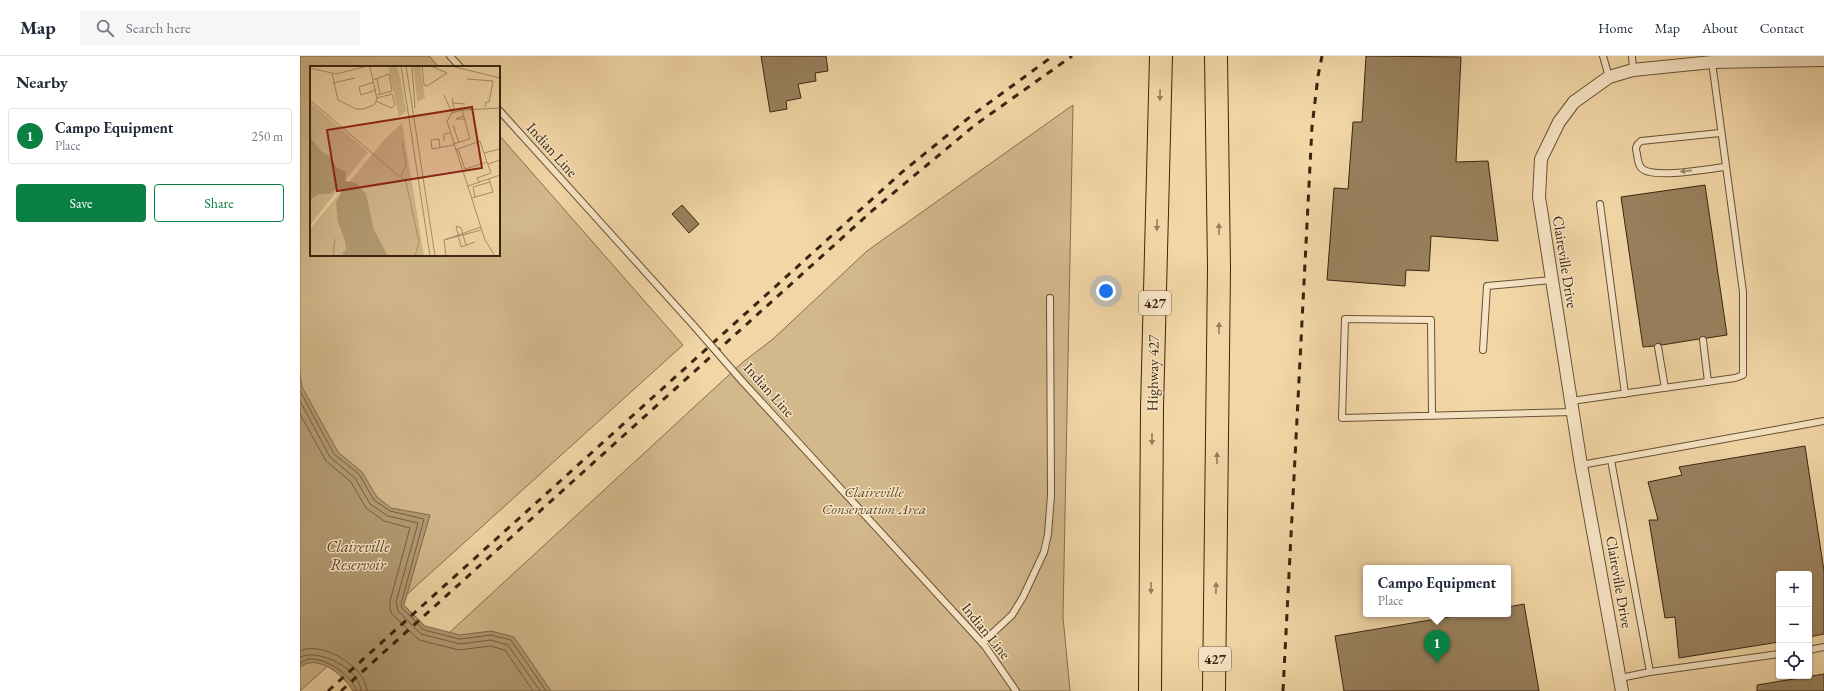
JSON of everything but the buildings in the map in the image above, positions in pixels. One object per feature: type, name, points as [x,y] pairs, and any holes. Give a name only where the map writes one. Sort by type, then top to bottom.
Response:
[{"type":"highway","name":"Highway 427","points":[[1150,691],[1152,408],[1161,56]]},
{"type":"highway","name":"427","points":[[1214,691],[1219,268],[1218,94],[1216,56]]},
{"type":"highway","points":[[1218,94],[1228,56]]},
{"type":"street","name":"Claireville Drive","points":[[1622,691],[1581,465],[1539,197],[1541,159],[1559,122],[1574,102],[1609,77],[1633,70],[1712,62],[1824,60]]},
{"type":"lane","points":[[450,56],[459,66]]},
{"type":"lane","points":[[1603,56],[1609,77]]},
{"type":"lane","points":[[1632,56],[1633,70]]},
{"type":"lane","points":[[1432,416],[1431,320],[1345,318],[1342,418],[1432,416],[1572,407],[1625,394],[1708,382],[1743,375],[1743,292],[1720,133],[1712,62]]},
{"type":"lane","name":"Indian Line","points":[[500,111],[742,381],[982,643],[1016,691]]},
{"type":"lane","points":[[1720,133],[1641,141],[1635,148],[1639,166],[1644,170],[1665,174],[1725,167]]},
{"type":"lane","points":[[1600,204],[1625,394]]},
{"type":"lane","points":[[1483,350],[1487,286],[1552,280]]},
{"type":"lane","points":[[982,643],[1012,615],[1024,597],[1044,552],[1051,495],[1050,298]]},
{"type":"lane","points":[[1703,340],[1708,382]]},
{"type":"lane","points":[[1658,347],[1665,388]]},
{"type":"lane","points":[[1581,465],[1824,421]]},
{"type":"lane","points":[[1611,460],[1650,672]]},
{"type":"lane","points":[[1812,650],[1824,648]]},
{"type":"lane","points":[[1620,678],[1650,672],[1776,654]]},
{"type":"green space","points":[[300,56],[429,56],[438,66],[310,66],[310,256],[500,256],[500,136],[683,345],[300,691]]},
{"type":"green space","name":"Claireville Conservation Area","points":[[1073,105],[1063,617],[1070,691],[370,691],[450,632],[743,362],[773,339],[867,251]]},
{"type":"water","name":"Claireville Reservoir","points":[[300,374],[302,387],[338,452],[362,472],[377,497],[391,508],[430,515],[404,605],[425,626],[460,635],[491,631],[514,637],[551,691],[353,691],[340,676],[322,664],[308,663],[300,667]]},
{"type":"railway","points":[[328,691],[901,173],[971,116],[1053,56]]},
{"type":"railway","points":[[341,691],[873,210],[975,125],[1072,56]]},
{"type":"railway","points":[[1283,691],[1312,127],[1322,56]]},
{"type":"place","name":"Campo Equipment","points":[[1437,663]]}]
